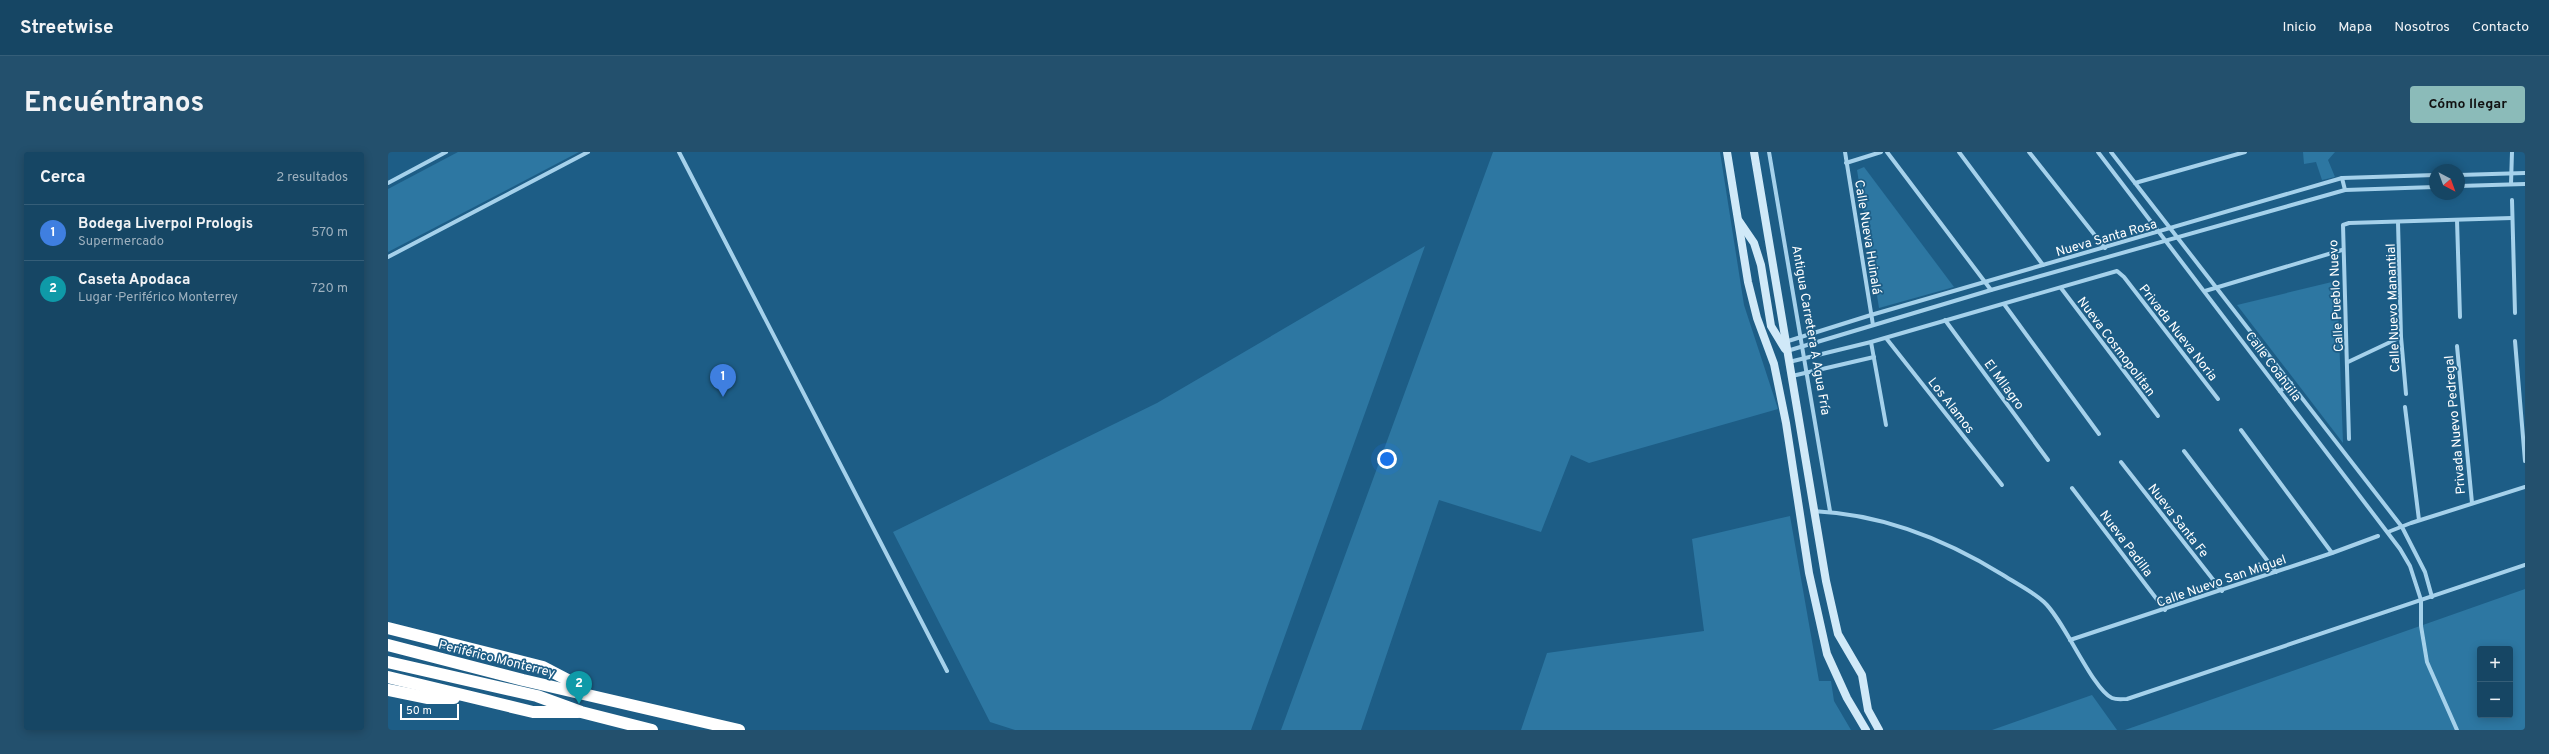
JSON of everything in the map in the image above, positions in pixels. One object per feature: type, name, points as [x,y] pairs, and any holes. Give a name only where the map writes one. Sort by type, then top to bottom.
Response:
[{"type":"highway","points":[[388,628],[543,667],[566,679],[584,694]]},
{"type":"highway","name":"Periférico Monterrey","points":[[388,644],[584,694],[739,730]]},
{"type":"highway","name":"Periférico Monterrey","points":[[388,662],[537,696],[581,712],[652,730]]},
{"type":"highway","points":[[388,677],[533,712],[581,712]]},
{"type":"highway","points":[[388,690],[428,698],[468,697]]},
{"type":"street","points":[[388,182],[446,152]]},
{"type":"street","points":[[388,257],[588,152]]},
{"type":"street","points":[[679,152],[947,671]]},
{"type":"street","points":[[1727,152],[1748,282],[1757,318],[1774,364],[1786,423],[1811,580],[1828,654],[1841,684],[1866,730]]},
{"type":"street","points":[[1754,152],[1821,556],[1838,634],[1862,675],[1868,710],[1879,730]]},
{"type":"street","name":"Antigua Carretera A Agua Fría","points":[[1769,152],[1830,511]]},
{"type":"street","name":"Calle Nueva Huinalá","points":[[1845,152],[1873,325]]},
{"type":"street","points":[[1846,163],[1881,152]]},
{"type":"street","points":[[1887,152],[1991,290]]},
{"type":"street","points":[[1960,152],[2043,265]]},
{"type":"street","points":[[2029,152],[2106,248]]},
{"type":"street","name":"Calle Coahuila","points":[[2098,152],[2388,532],[2410,566],[2422,600]]},
{"type":"street","name":"Calle Coahuila","points":[[2111,152],[2217,286],[2402,527],[2425,572],[2432,597]]},
{"type":"street","points":[[2135,183],[2245,152]]},
{"type":"street","points":[[2511,184],[2512,152]]},
{"type":"street","points":[[2465,175],[2525,173]]},
{"type":"street","name":"Nueva Santa Rosa","points":[[1785,342],[1871,315],[2043,265],[2161,233],[2342,178],[2429,175]]},
{"type":"street","points":[[2342,178],[2345,190]]},
{"type":"street","points":[[2465,186],[2525,184]]},
{"type":"street","name":"Nueva Santa Rosa","points":[[1787,351],[1991,290],[2168,242],[2345,190],[2429,187]]},
{"type":"street","points":[[2512,200],[2515,313]]},
{"type":"street","name":"Calle Pueblo Nuevo","points":[[2349,439],[2348,362],[2342,227],[2346,224],[2512,218]]},
{"type":"street","points":[[1738,219],[1754,243],[1761,265],[1771,326],[1787,351]]},
{"type":"street","points":[[2457,220],[2460,316]]},
{"type":"street","name":"Calle Nuevo Manantial","points":[[2398,222],[2401,337],[2406,394]]},
{"type":"street","points":[[2205,291],[2217,286],[2342,250]]},
{"type":"street","name":"Privada Nueva Noria","points":[[2061,288],[2112,271],[2117,271],[2124,277],[2218,399]]},
{"type":"street","points":[[1789,362],[1886,338],[2061,288]]},
{"type":"street","name":"Nueva Cosmopolitan","points":[[2061,288],[2158,416]]},
{"type":"street","points":[[2004,304],[2099,434]]},
{"type":"street","name":"El MIlagro","points":[[1945,320],[2048,460]]},
{"type":"street","points":[[2348,362],[2401,337]]},
{"type":"street","name":"Los Alamos","points":[[1886,338],[2002,485]]},
{"type":"street","points":[[2515,341],[2525,461]]},
{"type":"street","points":[[1871,342],[1886,425]]},
{"type":"street","name":"Privada Nuevo Pedregal","points":[[2457,346],[2472,503]]},
{"type":"street","points":[[1791,376],[1807,371],[1874,357]]},
{"type":"street","points":[[2280,391],[2291,383]]},
{"type":"street","points":[[2405,407],[2419,520]]},
{"type":"street","points":[[2241,430],[2332,554]]},
{"type":"street","points":[[2184,451],[2276,572]]},
{"type":"street","name":"Nueva Santa Fe","points":[[2121,462],[2222,591]]},
{"type":"street","points":[[2388,532],[2419,520],[2525,487]]},
{"type":"street","name":"Nueva Padilla","points":[[2072,488],[2165,610]]},
{"type":"street","points":[[1813,511],[1830,511],[1869,517],[1891,523],[1946,544],[1978,560],[2043,601],[2052,610],[2070,640],[2105,692],[2111,698],[2127,699],[2525,565]]},
{"type":"street","name":"Calle Nuevo San Miguel","points":[[2070,640],[2332,554],[2378,536]]},
{"type":"street","points":[[2422,600],[2421,626],[2427,662],[2457,730]]},
{"type":"shaded area","points":[[458,152],[579,152],[388,252],[388,189]]},
{"type":"shaded area","points":[[1493,152],[1720,152],[1744,305],[1778,409],[1589,463],[1571,455],[1541,532],[1439,500],[1361,730],[1281,730]]},
{"type":"shaded area","points":[[2303,152],[2335,152],[2328,160],[2335,177],[2322,180],[2316,162],[2304,164]]},
{"type":"shaded area","points":[[1864,167],[1954,287],[1879,308],[1857,170]]},
{"type":"shaded area","points":[[1425,246],[1251,730],[1015,730],[990,722],[893,532],[1157,403]]},
{"type":"shaded area","points":[[2337,281],[2343,443],[2237,305]]},
{"type":"shaded area","points":[[1790,516],[1819,681],[1831,681],[1834,701],[1851,730],[1521,730],[1547,653],[1704,631],[1692,539]]},
{"type":"shaded area","points":[[2525,589],[2525,730],[2125,730]]},
{"type":"shaded area","points":[[2092,695],[2117,730],[1992,730]]},
{"type":"place","name":"Bodega Liverpol Prologis","points":[[723,397]]},
{"type":"place","name":"Caseta Apodaca","points":[[579,704]]}]
